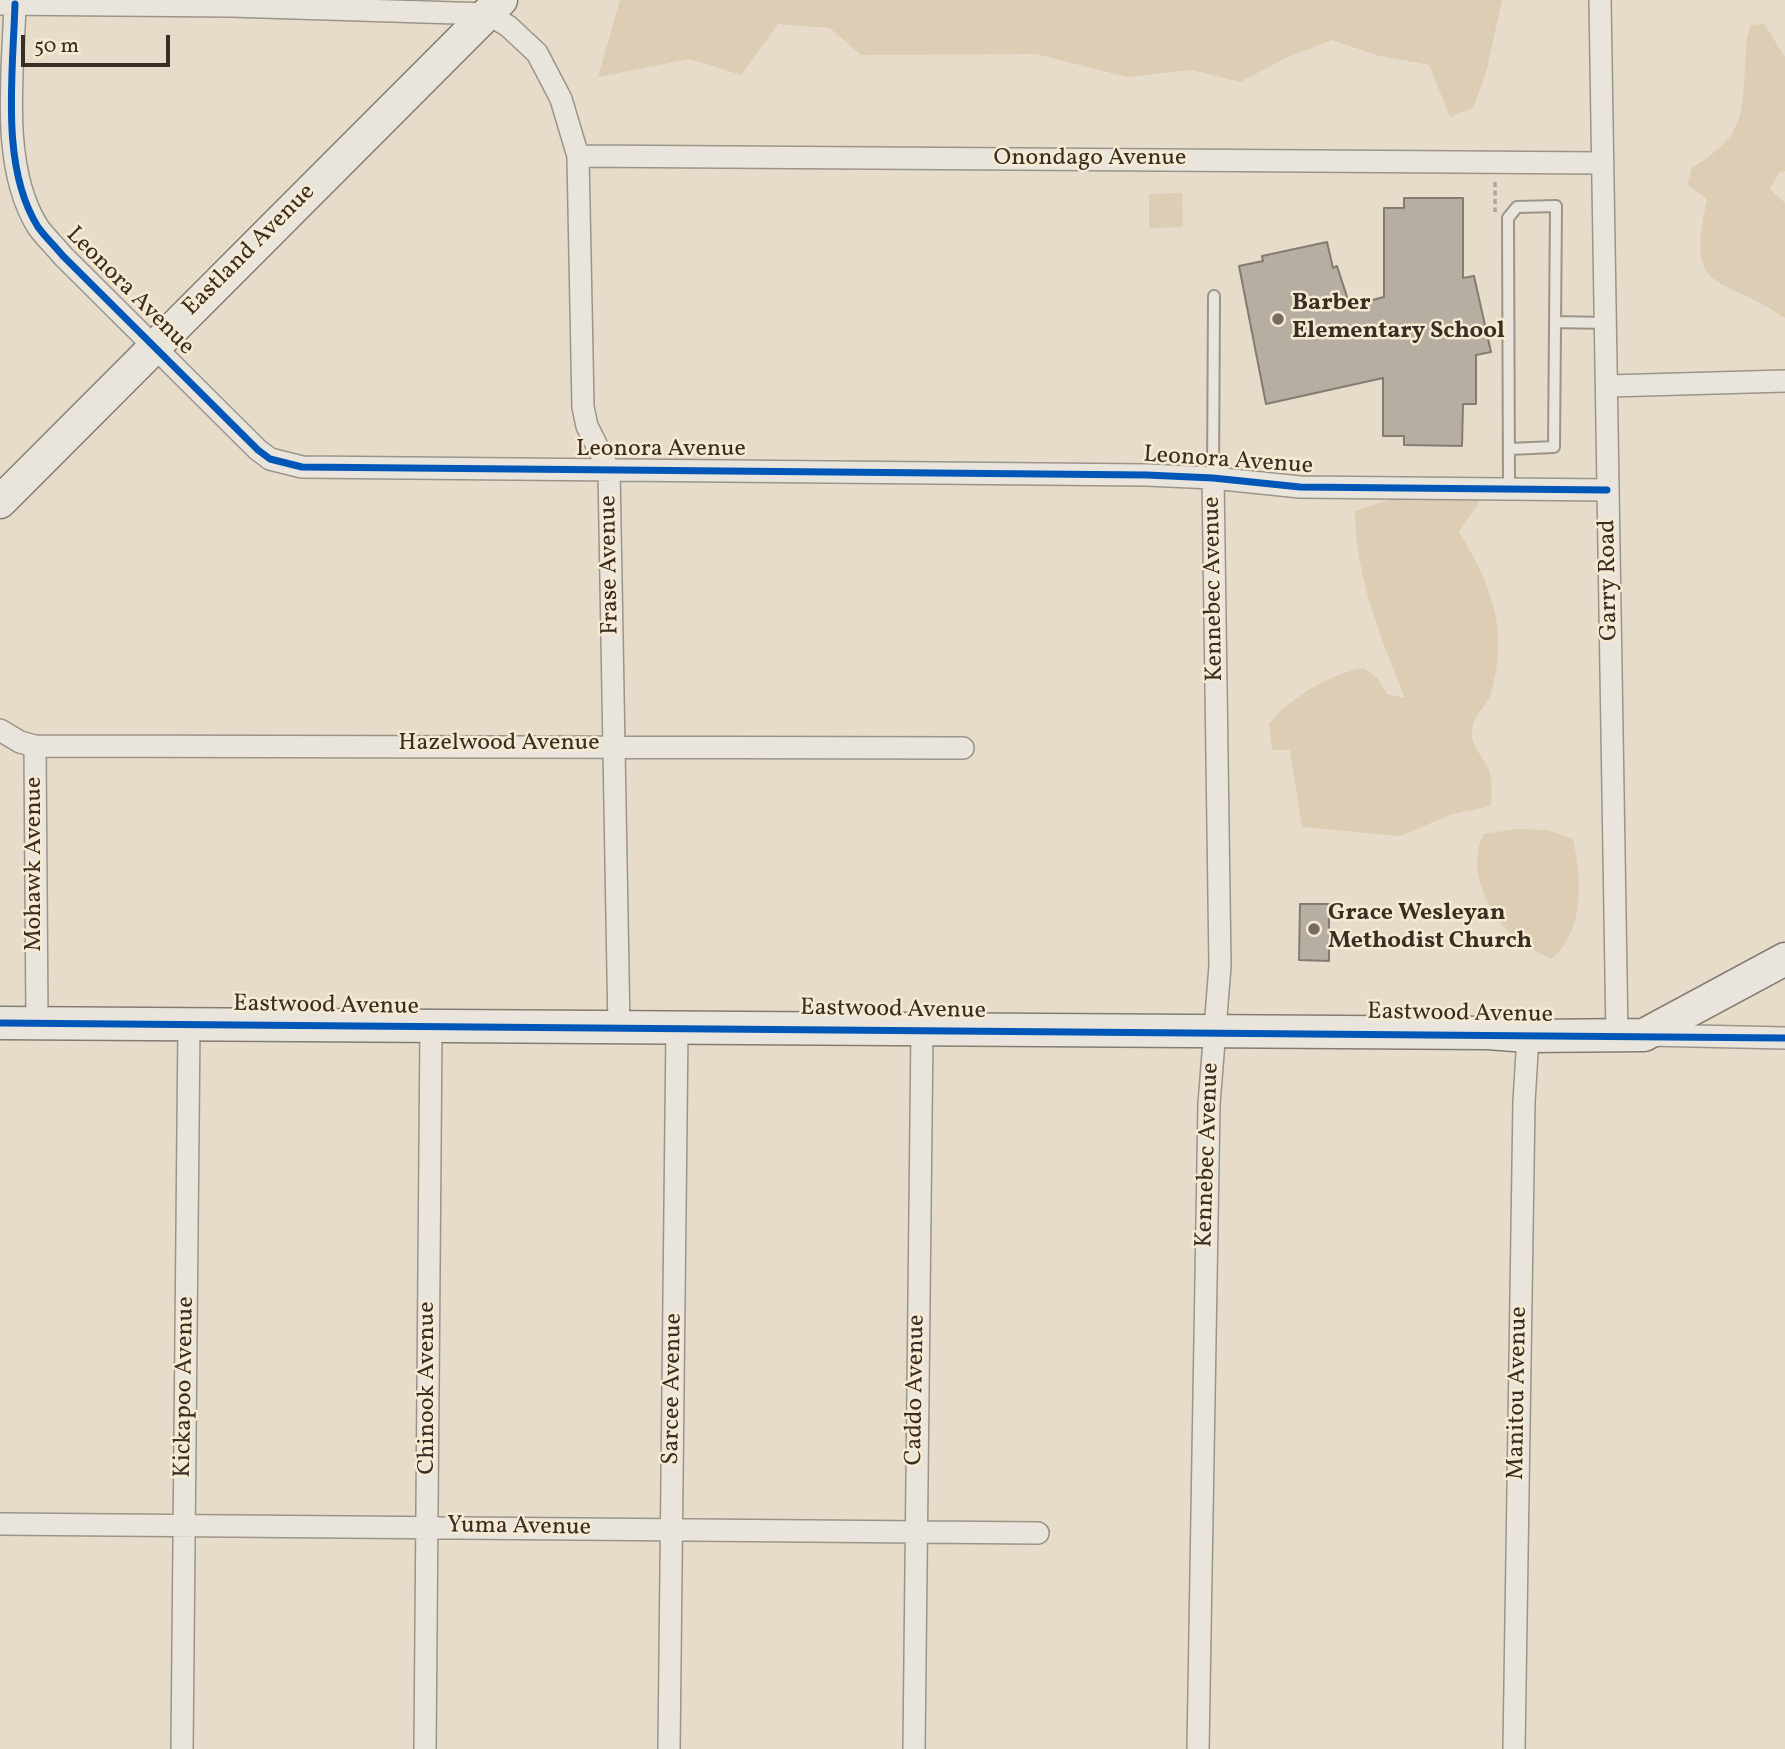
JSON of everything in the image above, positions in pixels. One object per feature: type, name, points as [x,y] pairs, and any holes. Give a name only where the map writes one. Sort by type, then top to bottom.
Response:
[{"type":"street","name":"Garry Road","points":[[1600,0],[1601,163],[1609,386],[1607,490],[1630,1035]]},
{"type":"street","points":[[7,4],[231,3],[494,7]]},
{"type":"street","name":"Leonora Avenue","points":[[7,4],[12,149],[18,179],[38,227],[63,256],[156,345],[258,450],[286,464],[1213,478],[1300,487],[1607,490]]},
{"type":"street","name":"Frase Avenue","points":[[494,7],[508,26],[537,53],[555,84],[578,156],[583,407],[587,426],[609,470],[619,1028]]},
{"type":"street","name":"Eastland Avenue","points":[[0,502],[494,7]]},
{"type":"street","name":"Onondago Avenue","points":[[578,156],[1601,163]]},
{"type":"street","points":[[1609,386],[1785,381]]},
{"type":"street","name":"Kennebec Avenue","points":[[1198,1749],[1209,1104],[1220,966],[1213,478]]},
{"type":"street","name":"Mohawk Avenue","points":[[0,730],[20,742],[36,746],[37,1022]]},
{"type":"street","name":"Hazelwood Avenue","points":[[36,746],[614,745],[963,748]]},
{"type":"street","points":[[1630,1035],[1785,960]]},
{"type":"street","name":"Eastwood Avenue","points":[[0,1023],[1488,1033],[1528,1036],[1785,1038]]},
{"type":"street","name":"Kickapoo Avenue","points":[[181,1749],[189,1024]]},
{"type":"street","name":"Chinook Avenue","points":[[425,1749],[431,1027]]},
{"type":"street","name":"Sarcee Avenue","points":[[669,1749],[677,1028]]},
{"type":"street","name":"Caddo Avenue","points":[[914,1749],[922,1031]]},
{"type":"street","name":"Manitou Avenue","points":[[1514,1749],[1524,1102],[1528,1036]]},
{"type":"street","name":"Yuma Avenue","points":[[0,1524],[1038,1534]]},
{"type":"lane","points":[[1509,449],[1553,447],[1556,206],[1517,206],[1508,218],[1509,489]]},
{"type":"lane","points":[[1213,478],[1214,296]]},
{"type":"lane","points":[[1556,322],[1606,323]]},
{"type":"path","points":[[1494,194],[1495,182]]},
{"type":"shaded area","points":[[620,0],[1502,0],[1486,73],[1473,108],[1450,117],[1429,65],[1380,56],[1332,40],[1286,58],[1240,82],[1192,70],[1127,77],[1036,54],[861,55],[830,28],[778,24],[741,75],[690,59],[598,77]]},
{"type":"shaded area","points":[[1764,24],[1785,57],[1785,171],[1779,173],[1770,189],[1785,203],[1785,318],[1713,278],[1705,268],[1701,253],[1701,231],[1707,199],[1687,185],[1692,168],[1720,147],[1735,127],[1742,103],[1749,30],[1751,25]]},
{"type":"shaded area","points":[[1182,193],[1183,227],[1149,228],[1149,194]]},
{"type":"shaded area","points":[[1392,499],[1480,501],[1459,532],[1489,591],[1498,630],[1496,673],[1490,696],[1474,720],[1472,732],[1475,746],[1490,774],[1491,806],[1452,814],[1400,836],[1302,827],[1290,750],[1272,750],[1269,723],[1289,704],[1312,688],[1338,675],[1364,668],[1378,679],[1387,694],[1405,698],[1364,583],[1356,535],[1355,511]]},
{"type":"shaded area","points":[[1516,829],[1547,830],[1573,839],[1578,870],[1578,903],[1570,934],[1562,948],[1551,959],[1522,943],[1507,930],[1489,906],[1479,877],[1477,862],[1484,834]]},
{"type":"building","points":[[1404,198],[1463,198],[1463,278],[1474,276],[1491,352],[1476,355],[1476,404],[1463,404],[1462,446],[1404,445],[1404,436],[1383,436],[1383,378],[1266,404],[1239,266],[1263,261],[1262,256],[1327,242],[1333,268],[1337,266],[1350,306],[1384,297],[1384,208],[1404,208]]},
{"type":"building","points":[[1300,904],[1329,904],[1329,961],[1299,960]]},
{"type":"cycle path","points":[[15,4],[11,89],[13,148],[26,203],[38,227],[63,256],[270,459],[302,467],[1147,475],[1213,478],[1300,487],[1607,490]]},
{"type":"cycle path","points":[[0,1023],[1785,1038]]},
{"type":"place","name":"Barber Elementary School","points":[[1278,319]]},
{"type":"place","name":"Grace Wesleyan Methodist Church","points":[[1314,929]]}]
